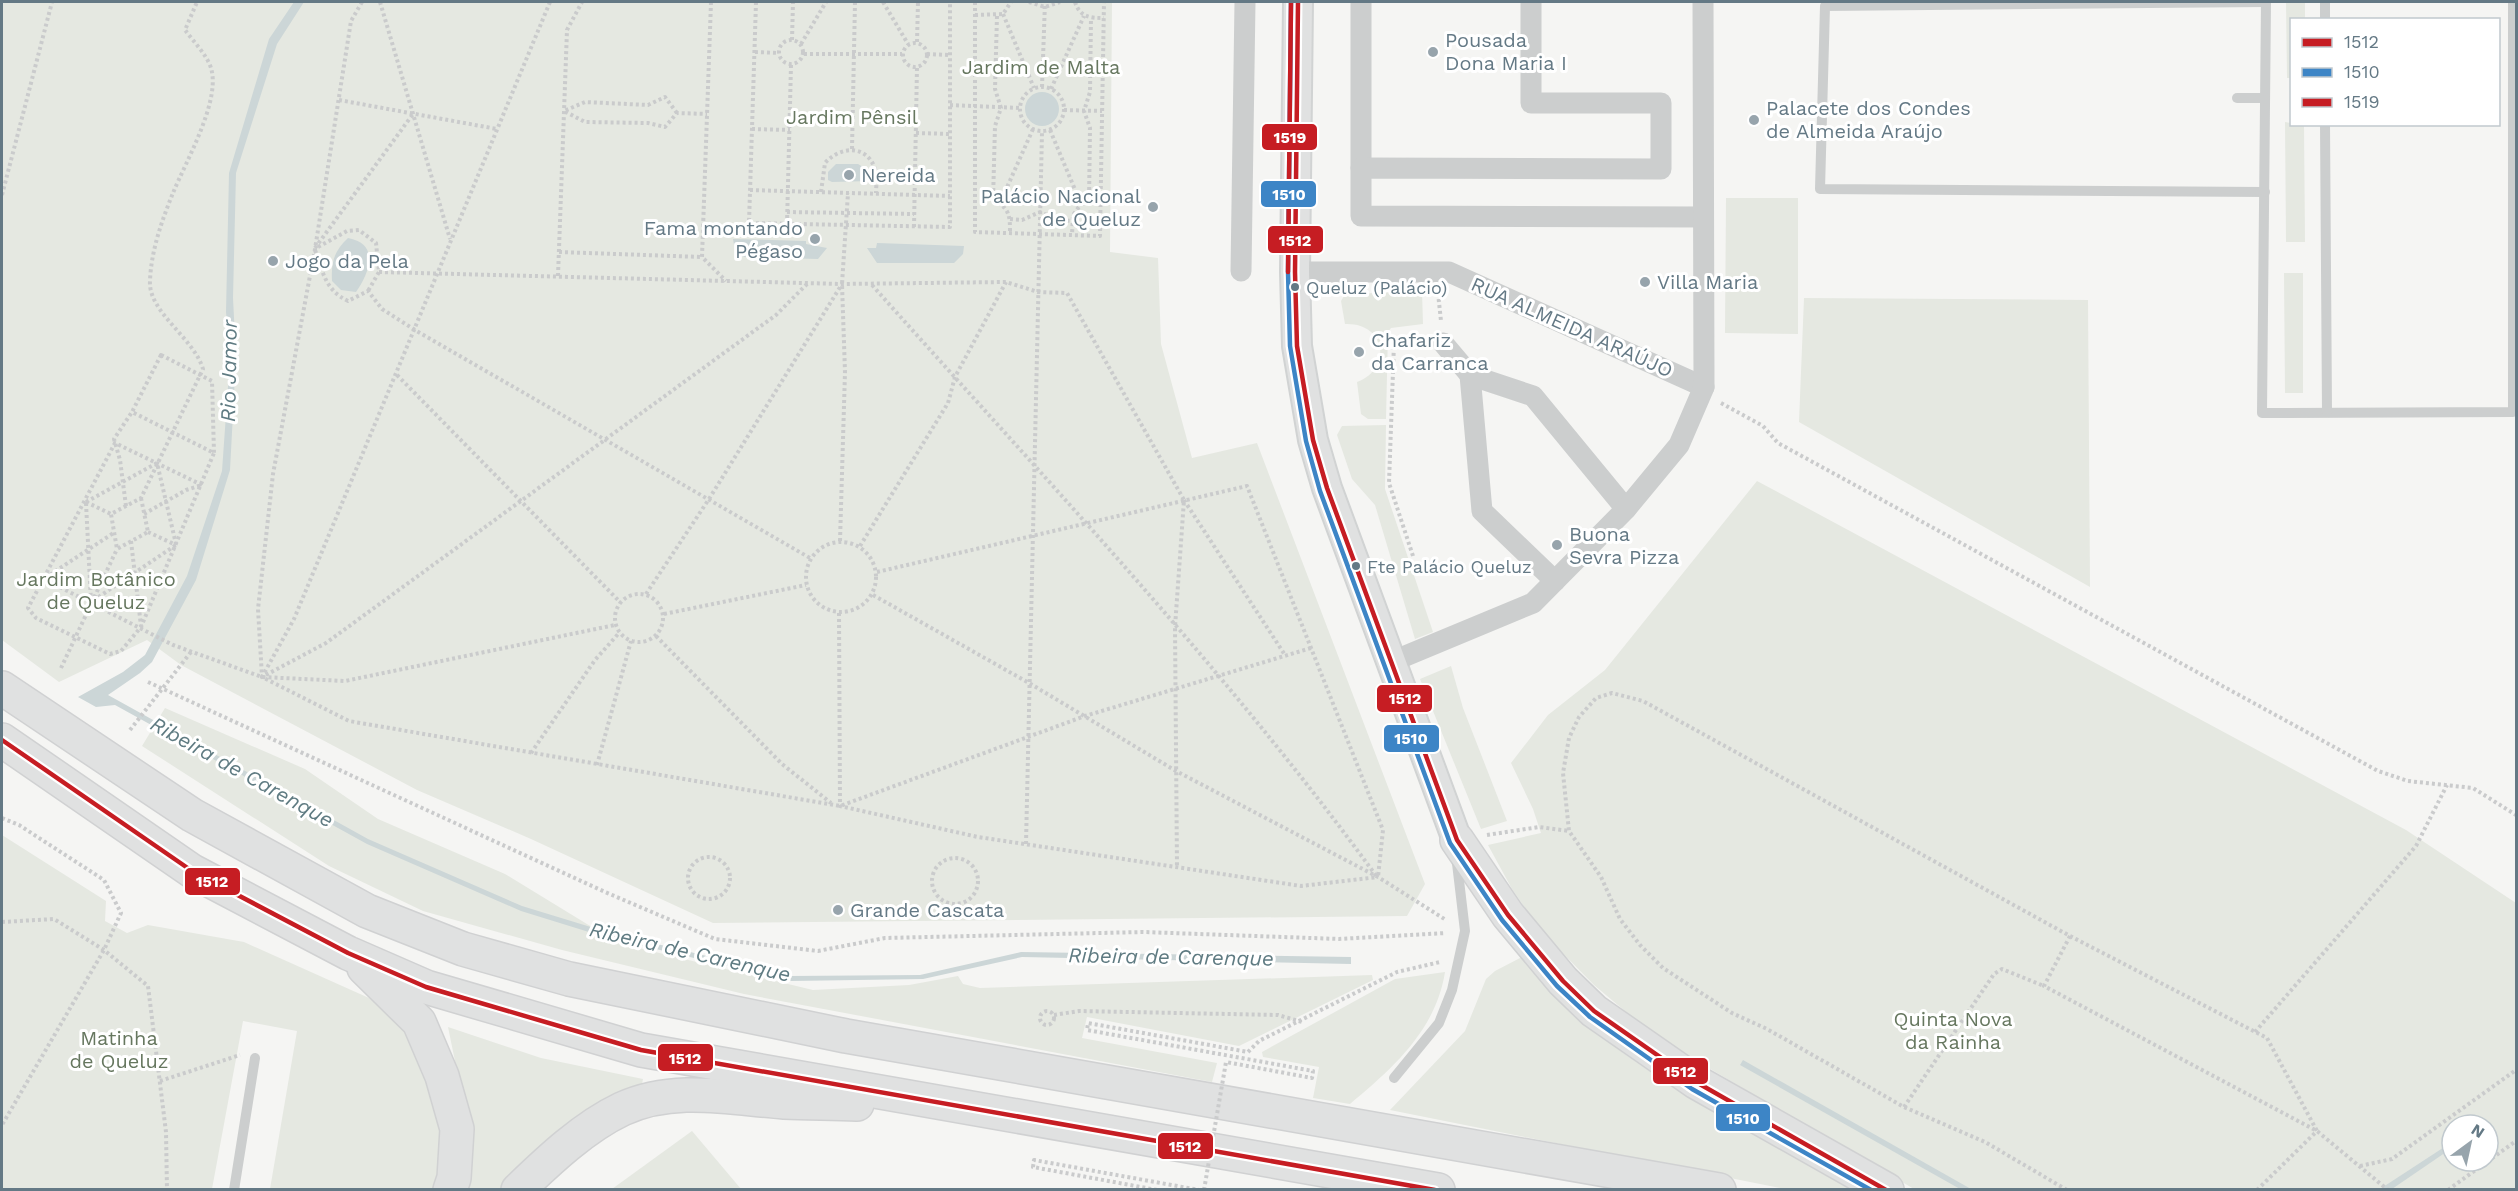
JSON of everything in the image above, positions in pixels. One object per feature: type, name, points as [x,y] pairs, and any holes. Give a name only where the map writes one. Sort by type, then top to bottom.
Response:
[{"type":"highway","points":[[2,688],[192,815],[367,911],[474,952],[569,979],[824,1032],[1719,1190]]},
{"type":"highway","points":[[2,740],[192,871],[348,953],[426,987],[641,1050],[994,1110],[1438,1190]]},
{"type":"highway","points":[[1456,840],[1508,915],[1563,981],[1594,1011],[1696,1082],[1887,1190]]},
{"type":"highway","points":[[348,953],[419,1022],[442,1076],[457,1129],[454,1178],[450,1190]]},
{"type":"highway","points":[[518,1190],[592,1127],[622,1109],[643,1101],[693,1093],[785,1102],[994,1110]]},
{"type":"street","points":[[1241,272],[1245,2]]},
{"type":"street","points":[[1298,2],[1295,272],[1297,346],[1313,440],[1328,488],[1456,840]]},
{"type":"street","points":[[1361,2],[1361,216],[1703,217]]},
{"type":"street","points":[[1361,168],[1661,169],[1661,103],[1531,103],[1531,2]]},
{"type":"street","points":[[1391,662],[1533,603],[1626,509],[1679,445],[1710,394],[1703,217],[1703,2]]},
{"type":"street","name":"RUA ALMEIDA ARAÚJO","points":[[1295,272],[1449,272],[1710,394]]},
{"type":"street","points":[[1443,343],[1470,375],[1533,396],[1626,509]]},
{"type":"street","points":[[1470,375],[1482,511],[1555,581]]},
{"type":"lane","points":[[2265,192],[1820,189],[1825,6],[2266,2],[2265,192],[2262,413],[2513,412],[2514,2]]},
{"type":"lane","points":[[2325,2],[2325,18]]},
{"type":"lane","points":[[2237,98],[2265,98]]},
{"type":"lane","points":[[2325,126],[2327,412]]},
{"type":"lane","points":[[1394,1078],[1439,1023],[1452,990],[1465,931],[1456,860],[1456,840]]},
{"type":"lane","points":[[234,1190],[255,1058]]},
{"type":"path","points":[[2,195],[52,2]]},
{"type":"path","points":[[148,532],[141,498],[203,369],[200,357],[156,304],[149,283],[156,244],[172,195],[212,99],[211,68],[185,30],[197,2]]},
{"type":"path","points":[[262,678],[258,609],[273,474],[315,249],[351,21],[362,2]]},
{"type":"path","points":[[380,2],[451,241]]},
{"type":"path","points":[[262,678],[294,619],[550,2]]},
{"type":"path","points":[[558,276],[567,30],[582,2]]},
{"type":"path","points":[[702,257],[711,2]]},
{"type":"path","points":[[756,2],[749,223],[914,227],[950,227],[950,2]]},
{"type":"path","points":[[792,40],[793,2]]},
{"type":"path","points":[[804,54],[801,44],[826,2]]},
{"type":"path","points":[[852,149],[855,2]]},
{"type":"path","points":[[883,2],[908,44]]},
{"type":"path","points":[[917,42],[918,2]]},
{"type":"path","points":[[975,2],[975,232],[1100,236],[1104,2]]},
{"type":"path","points":[[1004,15],[1011,2]]},
{"type":"path","points":[[1029,2],[1045,4],[1060,2]]},
{"type":"path","points":[[1075,2],[1084,16],[1104,18]]},
{"type":"path","points":[[1042,87],[1045,4]]},
{"type":"path","points":[[975,15],[1004,15]]},
{"type":"path","points":[[1004,15],[1034,88]]},
{"type":"path","points":[[997,16],[994,89],[1001,108],[994,126],[993,201],[1005,207],[1010,219],[1010,233]]},
{"type":"path","points":[[1051,88],[1084,16]]},
{"type":"path","points":[[1089,202],[1090,128],[1084,111],[1090,92],[1091,18]]},
{"type":"path","points":[[792,40],[801,44]]},
{"type":"path","points":[[792,40],[780,46],[779,53],[783,61],[791,65],[797,64],[804,54]]},
{"type":"path","points":[[917,42],[924,46],[927,54],[922,64],[917,67],[907,64],[902,54],[908,44],[917,42]]},
{"type":"path","points":[[755,52],[779,53]]},
{"type":"path","points":[[804,54],[902,54]]},
{"type":"path","points":[[927,54],[950,55]]},
{"type":"path","points":[[787,224],[791,65]]},
{"type":"path","points":[[914,227],[917,67]]},
{"type":"path","points":[[1042,87],[1051,88],[1063,101],[1064,110],[1058,126],[1042,132],[1026,124],[1020,108],[1026,93],[1034,88],[1042,87]]},
{"type":"path","points":[[564,111],[585,102],[648,105],[665,97],[677,113]]},
{"type":"path","points":[[339,100],[497,129]]},
{"type":"path","points":[[950,105],[1020,108]]},
{"type":"path","points":[[1064,110],[1102,111]]},
{"type":"path","points":[[564,111],[585,122],[648,123],[665,128],[677,113]]},
{"type":"path","points":[[677,113],[707,114]]},
{"type":"path","points":[[315,249],[413,114]]},
{"type":"path","points":[[752,129],[790,130]]},
{"type":"path","points":[[1000,203],[1033,129]]},
{"type":"path","points":[[1050,130],[1081,204]]},
{"type":"path","points":[[1026,844],[1042,132]]},
{"type":"path","points":[[916,133],[950,134]]},
{"type":"path","points":[[821,192],[825,163],[841,150],[852,149],[862,152],[875,169],[876,194]]},
{"type":"path","points":[[750,190],[950,196]]},
{"type":"path","points":[[840,541],[845,372],[842,284],[848,225],[848,193]]},
{"type":"path","points":[[1072,235],[1073,215],[1081,204],[1100,202]]},
{"type":"path","points":[[787,212],[914,214]]},
{"type":"path","points":[[1010,219],[1022,220],[1040,212],[1058,220],[1073,221]]},
{"type":"path","points":[[359,230],[376,243],[379,272],[368,291],[348,301],[328,289],[315,249],[346,231],[359,230]]},
{"type":"path","points":[[559,252],[702,257],[726,281]]},
{"type":"path","points":[[379,272],[842,284],[1006,282],[1038,292],[1067,294],[1184,500],[1285,655]]},
{"type":"path","points":[[1413,556],[1389,483],[1394,343],[1443,343],[1436,272]]},
{"type":"path","points":[[860,546],[948,403],[955,378],[1006,282]]},
{"type":"path","points":[[262,678],[326,643],[776,315],[808,283]]},
{"type":"path","points":[[646,594],[709,499],[842,284]]},
{"type":"path","points":[[872,284],[1034,468],[1085,522],[1175,627],[1329,810],[1378,877]]},
{"type":"path","points":[[368,291],[382,309],[415,330],[810,558]]},
{"type":"path","points":[[115,443],[86,502],[28,608],[36,618],[110,654],[121,651],[141,627],[214,453],[212,381],[161,355],[132,412],[114,439],[115,443],[122,481],[126,506]]},
{"type":"path","points":[[397,375],[620,602]]},
{"type":"path","points":[[1710,394],[1763,426],[1778,443],[2378,771],[2408,781],[2473,788],[2517,815]]},
{"type":"path","points":[[132,412],[214,453]]},
{"type":"path","points":[[115,443],[202,485]]},
{"type":"path","points":[[86,502],[157,463]]},
{"type":"path","points":[[157,463],[176,545]]},
{"type":"path","points":[[144,514],[202,485]]},
{"type":"path","points":[[877,572],[1247,486],[1383,830],[1378,877]]},
{"type":"path","points":[[111,514],[141,498]]},
{"type":"path","points":[[1177,867],[1175,627],[1184,500]]},
{"type":"path","points":[[86,502],[111,514]]},
{"type":"path","points":[[86,502],[91,602]]},
{"type":"path","points":[[61,668],[117,549],[111,514]]},
{"type":"path","points":[[44,579],[115,532]]},
{"type":"path","points":[[148,532],[176,545]]},
{"type":"path","points":[[117,549],[148,532]]},
{"type":"path","points":[[840,541],[860,546],[871,557],[877,572],[873,595],[864,605],[852,611],[838,613],[824,609],[813,599],[807,585],[806,571],[810,558],[823,546],[840,541]]},
{"type":"path","points":[[131,542],[141,627]]},
{"type":"path","points":[[91,602],[176,545]]},
{"type":"path","points":[[44,579],[173,645],[262,678],[349,721],[832,804],[978,837],[1301,886],[1378,877]]},
{"type":"path","points":[[663,614],[807,585]]},
{"type":"path","points":[[646,594],[658,601],[663,614],[662,626],[656,636],[644,642],[631,641],[619,633],[615,625],[614,613],[620,602],[627,596],[646,594]]},
{"type":"path","points":[[873,595],[1029,683],[1176,771],[1378,877],[1465,931]]},
{"type":"path","points":[[838,613],[840,806]]},
{"type":"path","points":[[262,678],[345,681],[615,625]]},
{"type":"path","points":[[531,753],[596,660],[619,633]]},
{"type":"path","points":[[656,636],[782,764],[832,804]]},
{"type":"path","points":[[597,765],[631,641]]},
{"type":"path","points":[[840,806],[1085,716],[1311,648]]},
{"type":"path","points":[[130,730],[191,652]]},
{"type":"path","points":[[148,682],[605,892],[715,939],[818,951],[885,938],[1143,932],[1339,939],[1465,931]]},
{"type":"path","points":[[2067,1190],[1984,1142],[1904,1107],[1767,1029],[1732,1013],[1663,968],[1620,919],[1602,877],[1569,831],[1563,773],[1569,738],[1579,717],[1596,698],[1612,693],[1643,701],[2070,936],[2267,1038],[2317,1131]]},
{"type":"path","points":[[2255,1032],[2416,846],[2447,785]]},
{"type":"path","points":[[2,818],[20,825],[104,880],[121,913],[104,950],[2,1125]]},
{"type":"path","points":[[1456,840],[1539,827],[1569,831]]},
{"type":"path","points":[[713,858],[726,867],[730,880],[728,888],[719,897],[704,898],[693,891],[690,884],[690,871],[699,860],[713,858]]},
{"type":"path","points":[[954,858],[968,862],[973,867],[978,883],[974,895],[968,900],[952,904],[936,895],[932,879],[939,864],[954,858]]},
{"type":"path","points":[[2,922],[54,919],[104,950],[148,986],[166,1131],[167,1190]]},
{"type":"path","points":[[2044,986],[2070,936]]},
{"type":"path","points":[[1204,1190],[1226,1062],[1312,1078],[1313,1071],[1087,1030],[1088,1023],[1248,1052],[1259,1041],[1302,1022],[1397,972],[1459,958]]},
{"type":"path","points":[[1904,1107],[1994,974],[2002,969],[2044,986],[2317,1131],[2388,1190]]},
{"type":"path","points":[[1054,1015],[1079,1011],[1266,1015],[1302,1022]]},
{"type":"path","points":[[160,1081],[236,1054],[255,1058]]},
{"type":"path","points":[[2360,1167],[2392,1159],[2517,1070]]},
{"type":"path","points":[[2257,1190],[2317,1131]]},
{"type":"path","points":[[2448,1190],[2517,1141]]},
{"type":"path","points":[[1157,1190],[1033,1167],[1034,1160],[1199,1190]]},
{"type":"green space","points":[[2,2],[1112,2],[1110,252],[1158,258],[1161,344],[1192,458],[1257,443],[1425,884],[1407,916],[713,923],[531,839],[417,790],[181,665],[147,640],[59,682],[2,640]]},
{"type":"green space","points":[[2286,2],[2305,2],[2305,18],[2290,18],[2290,78],[2287,78]]},
{"type":"green space","points":[[2285,122],[2290,123],[2290,126],[2304,126],[2305,242],[2286,242]]},
{"type":"green space","points":[[1726,198],[1798,198],[1798,334],[1725,333]]},
{"type":"green space","points":[[2284,273],[2303,273],[2303,393],[2285,393]]},
{"type":"green space","points":[[1422,291],[1423,324],[1391,328],[1388,332],[1386,419],[1368,419],[1361,414],[1357,382],[1369,375],[1376,367],[1380,357],[1380,347],[1369,330],[1359,325],[1345,324],[1341,301],[1344,296],[1352,294]]},
{"type":"green space","points":[[1804,298],[2088,300],[2090,587],[1799,422]]},
{"type":"green space","points":[[1386,425],[1385,489],[1433,632],[1415,639],[1375,505],[1352,479],[1337,435],[1342,426]]},
{"type":"green space","name":"Quinta Nova da Rainha","points":[[1757,481],[2406,830],[2516,903],[2516,1189],[1914,1189],[1656,1037],[1594,985],[1540,930],[1512,889],[1488,845],[1541,833],[1533,809],[1511,763],[1548,715],[1605,670]]},
{"type":"green space","points":[[1451,666],[1463,708],[1507,821],[1481,829],[1420,679]]},
{"type":"green space","points":[[165,708],[305,769],[378,819],[505,874],[618,943],[813,990],[909,985],[958,976],[963,984],[980,988],[1372,975],[1373,980],[1239,1046],[1087,1017],[1082,1038],[1217,1063],[1212,1082],[744,994],[562,950],[423,911],[329,866],[142,746]]},
{"type":"green space","name":"Matinha de Queluz","points":[[2,835],[106,901],[105,921],[127,933],[148,925],[244,942],[369,998],[403,1028],[423,1063],[440,1117],[438,1189],[270,1189],[297,1031],[243,1021],[212,1189],[2,1189]]},
{"type":"green space","points":[[1522,957],[1553,993],[1590,1027],[1631,1059],[1722,1116],[1854,1189],[1785,1189],[1390,1110],[1465,1031],[1486,979],[1495,971]]},
{"type":"green space","points":[[1445,972],[1440,993],[1422,1030],[1397,1062],[1350,1104],[1313,1098],[1319,1067],[1263,1057],[1262,1052],[1395,979]]},
{"type":"green space","points":[[448,1027],[541,1058],[643,1079],[642,1084],[627,1090],[505,1189],[465,1189],[471,1139]]},
{"type":"green space","points":[[692,1131],[741,1189],[612,1189]]},
{"type":"water","name":"Ribeira de Carenque","points":[[294,2],[304,2],[277,44],[236,173],[233,298],[236,357],[230,470],[196,580],[152,662],[108,695],[368,839],[522,906],[607,932],[790,976],[920,975],[1021,952],[1351,957],[1351,964],[1022,957],[923,979],[791,981],[605,937],[521,911],[367,844],[115,705],[96,707],[78,697],[123,672],[145,655],[187,576],[222,471],[230,358],[226,312],[229,173],[269,39]]},
{"type":"water","points":[[1042,92],[1054,97],[1059,109],[1054,121],[1042,126],[1030,121],[1025,109],[1030,97]]},
{"type":"water","points":[[836,164],[858,164],[871,172],[871,181],[832,182],[828,180],[828,172]]},
{"type":"water","points":[[348,238],[358,241],[365,246],[368,252],[368,268],[356,292],[341,290],[332,281],[334,257]]},
{"type":"water","points":[[733,239],[806,241],[806,244],[827,248],[818,259],[743,257],[734,245]]},
{"type":"water","points":[[877,243],[964,246],[963,254],[954,263],[877,263],[867,248],[876,248]]},
{"type":"water","points":[[1743,1060],[1971,1189],[1960,1189],[1740,1065]]},
{"type":"water","points":[[2440,1150],[2440,1156],[2392,1189],[2380,1189]]},
{"type":"transit line","name":"1510","points":[[1291,2],[1288,272],[1290,346],[1306,441],[1320,491],[1450,843],[1502,920],[1557,986],[1590,1017],[1692,1089],[1871,1190]]},
{"type":"transit line","name":"1519","points":[[1288,272],[1291,2]]},
{"type":"transit line","name":"1512","points":[[1298,2],[1295,272],[1297,346],[1313,440],[1327,488],[1457,840],[1508,915],[1563,981],[1594,1011],[1696,1082],[1886,1190]]},
{"type":"transit line","name":"1512","points":[[2,740],[192,871],[348,953],[426,987],[641,1050],[1435,1190]]},
{"type":"place","name":"Pousada Dona Maria I","points":[[1433,52]]},
{"type":"place","name":"Palacete dos Condes de Almeida Araújo","points":[[1754,120]]},
{"type":"place","name":"Nereida","points":[[849,175]]},
{"type":"place","name":"Palácio Nacional de Queluz","points":[[1153,207]]},
{"type":"place","name":"Fama montando Pégaso","points":[[815,239]]},
{"type":"place","name":"Jogo da Pela","points":[[273,261]]},
{"type":"place","name":"Villa Maria","points":[[1645,282]]},
{"type":"place","name":"Queluz (Palácio)","points":[[1295,287]]},
{"type":"place","name":"Chafariz da Carranca","points":[[1359,352]]},
{"type":"place","name":"Buona Sevra Pizza","points":[[1557,545]]},
{"type":"place","name":"Fte Palácio Queluz","points":[[1356,566]]},
{"type":"place","name":"Grande Cascata","points":[[838,910]]},
{"type":"park label","name":"Jardim de Malta","points":[[1041,67]]},
{"type":"park label","name":"Jardim Pênsil","points":[[852,117]]},
{"type":"park label","name":"Jardim Botânico de Queluz","points":[[96,590]]},
{"type":"water label","name":"Rio Jamor","points":[[229,371]]}]
